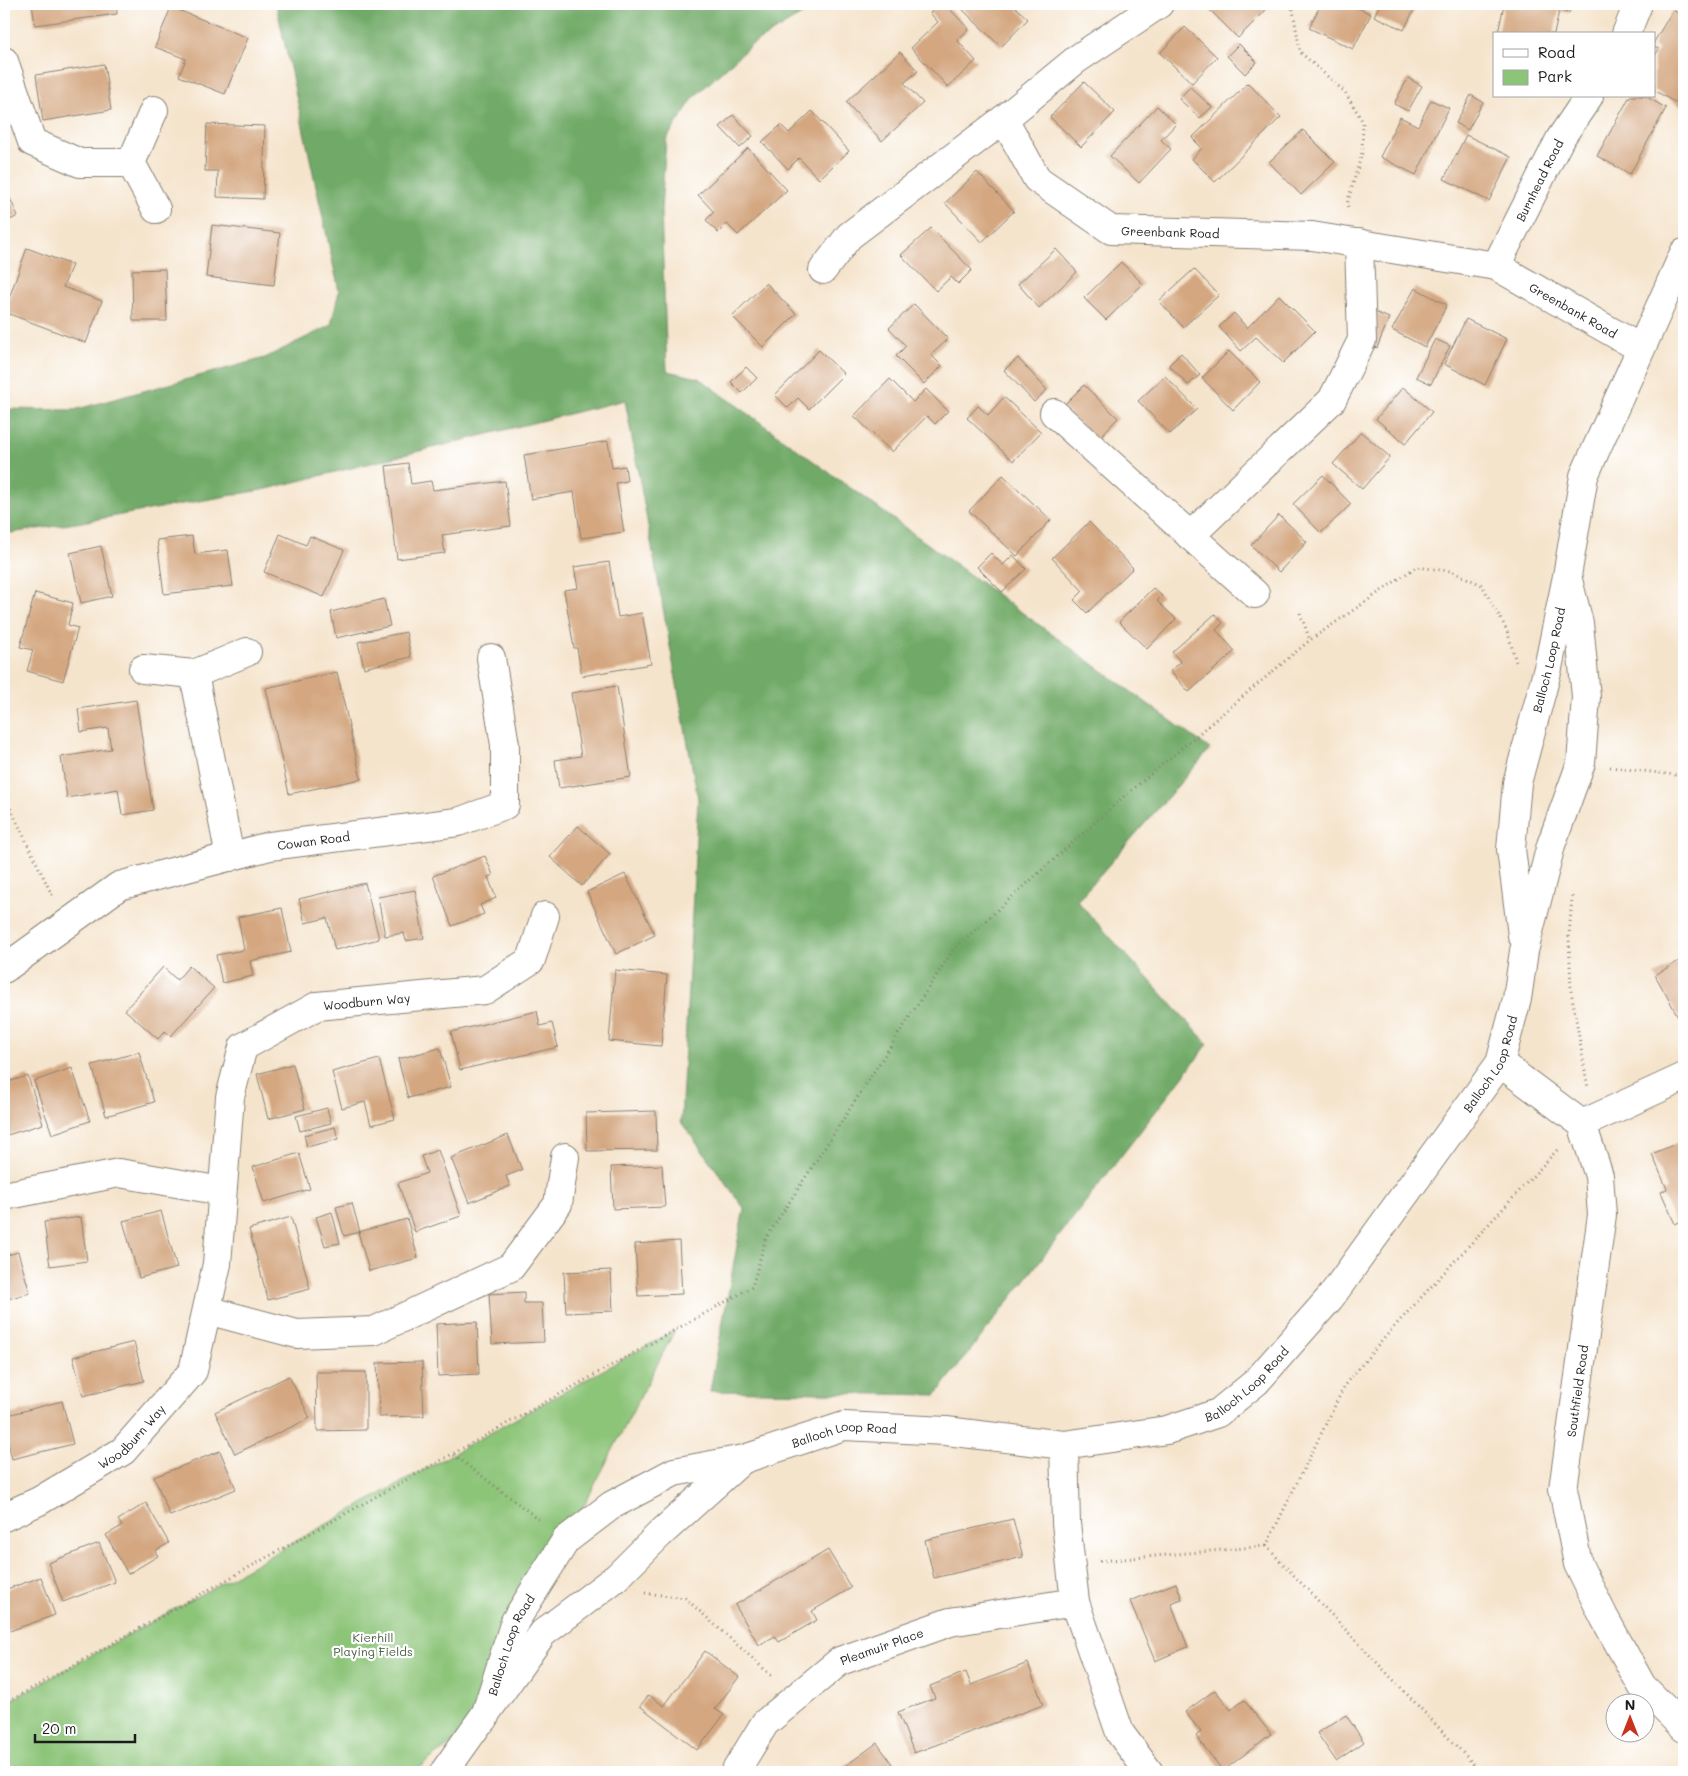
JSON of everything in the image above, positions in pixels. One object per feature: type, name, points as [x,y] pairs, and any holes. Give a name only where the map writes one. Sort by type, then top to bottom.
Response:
[{"type":"street","points":[[823,270],[850,236],[1004,119],[1078,59],[1159,4]]},
{"type":"street","points":[[1627,32],[1638,4]]},
{"type":"street","points":[[4,61],[32,142],[80,163],[131,163]]},
{"type":"street","name":"Burnhead Road","points":[[1496,266],[1560,139],[1588,98]]},
{"type":"street","points":[[131,163],[154,110]]},
{"type":"street","name":"Greenbank Road","points":[[1004,119],[1037,179],[1111,230],[1312,236],[1496,266],[1640,348]]},
{"type":"street","points":[[131,163],[156,209]]},
{"type":"street","points":[[1190,536],[1332,400],[1362,340],[1359,243]]},
{"type":"street","name":"Balloch Loop Road","points":[[1524,951],[1511,849],[1517,783],[1534,726],[1567,576],[1584,476],[1684,253]]},
{"type":"street","points":[[1054,413],[1255,594]]},
{"type":"street","name":"Balloch Loop Road","points":[[484,1718],[515,1621],[566,1540],[612,1505],[674,1472],[744,1458],[844,1426],[946,1431],[1064,1445],[1167,1430],[1218,1413],[1256,1382],[1330,1298],[1500,1063],[1517,999],[1524,951],[1551,845],[1581,763],[1586,697],[1579,623],[1567,576]]},
{"type":"street","points":[[143,668],[194,674],[246,652]]},
{"type":"street","name":"Cowan Road","points":[[4,969],[119,886],[270,846],[458,822],[505,806],[505,745],[491,658]]},
{"type":"street","points":[[194,674],[230,857]]},
{"type":"street","name":"Woodburn Way","points":[[4,1517],[39,1501],[123,1451],[193,1371],[216,1264],[230,1097],[243,1046],[317,1006],[484,990],[531,960],[545,916]]},
{"type":"street","points":[[1500,1063],[1582,1124],[1684,1077]]},
{"type":"street","name":"Southfield Road","points":[[1582,1124],[1599,1176],[1602,1215],[1563,1489],[1578,1564],[1604,1617],[1642,1686],[1684,1728]]},
{"type":"street","points":[[206,1310],[297,1334],[374,1331],[511,1267],[558,1204],[565,1157]]},
{"type":"street","points":[[4,1196],[119,1174],[222,1191]]},
{"type":"street","points":[[1064,1445],[1066,1523],[1075,1602],[1120,1733],[1149,1772]]},
{"type":"street","name":"Balloch Loop Road","points":[[444,1772],[543,1633],[617,1577],[660,1534],[744,1458]]},
{"type":"street","name":"Pleamuir Place","points":[[735,1772],[765,1723],[840,1661],[950,1622],[1075,1602]]},
{"type":"path","points":[[1292,4],[1300,52],[1345,92],[1363,122],[1362,153],[1347,204],[1359,243]]},
{"type":"path","points":[[4,1704],[454,1455],[752,1287],[766,1238],[952,950],[1120,800],[1310,640],[1416,567],[1451,571],[1482,585],[1507,630],[1518,669]]},
{"type":"path","points":[[1300,613],[1310,640]]},
{"type":"path","points":[[4,795],[66,924]]},
{"type":"path","points":[[1266,1546],[1346,1383],[1393,1328],[1582,1124],[1588,1084],[1571,991],[1569,937],[1573,891]]},
{"type":"path","points":[[1070,1564],[1266,1546]]},
{"type":"path","points":[[1266,1546],[1481,1772]]},
{"type":"green space","points":[[276,4],[820,4],[751,45],[694,97],[666,140],[661,210],[667,371],[699,378],[1210,749],[1077,901],[1208,1044],[936,1395],[710,1391],[744,1208],[681,1122],[698,799],[625,400],[267,489],[4,534],[4,409],[74,410],[265,358],[331,325],[339,291]]},
{"type":"green space","name":"Kierhill Playing Fields","points":[[675,1330],[566,1540],[484,1719],[413,1772],[4,1772],[4,1704]]},
{"type":"building","points":[[32,4],[116,4],[117,14],[35,25]]},
{"type":"building","points":[[940,4],[945,4],[969,29],[957,40],[976,61],[948,87],[911,48],[938,22],[930,13]]},
{"type":"building","points":[[970,4],[1012,4],[1028,19],[1001,47],[963,10]]},
{"type":"building","points":[[1204,4],[1258,4],[1265,11],[1238,38]]},
{"type":"building","points":[[1321,4],[1350,4],[1371,14],[1353,49],[1309,28]]},
{"type":"building","points":[[1380,4],[1417,4],[1404,30],[1374,16]]},
{"type":"building","points":[[1504,4],[1571,4],[1569,13],[1559,11],[1554,32],[1498,32]]},
{"type":"building","points":[[171,7],[248,38],[225,94],[179,76],[186,59],[155,47]]},
{"type":"building","points":[[1673,10],[1684,17],[1684,108],[1656,91],[1656,54],[1659,49],[1656,48],[1656,39]]},
{"type":"building","points":[[1185,27],[1217,57],[1192,83],[1160,53]]},
{"type":"building","points":[[1239,44],[1257,62],[1245,74],[1227,56]]},
{"type":"building","points":[[900,52],[918,71],[904,83],[923,103],[882,141],[846,102]]},
{"type":"building","points":[[104,64],[111,110],[43,121],[36,75]]},
{"type":"building","points":[[1408,78],[1422,86],[1408,111],[1394,104]]},
{"type":"building","points":[[1084,82],[1115,112],[1081,147],[1050,117]]},
{"type":"building","points":[[1248,83],[1281,117],[1215,182],[1192,159],[1202,148],[1192,138]]},
{"type":"building","points":[[1190,87],[1212,107],[1200,118],[1179,99]]},
{"type":"building","points":[[1471,95],[1483,102],[1468,130],[1456,123]]},
{"type":"building","points":[[1629,98],[1648,98],[1666,108],[1630,174],[1597,156]]},
{"type":"building","points":[[1431,100],[1449,108],[1416,175],[1380,157],[1400,117],[1418,126]]},
{"type":"building","points":[[1157,106],[1176,124],[1161,140],[1171,149],[1139,183],[1110,156]]},
{"type":"building","points":[[812,111],[849,151],[819,179],[799,158],[788,169],[762,142],[781,125],[789,133]]},
{"type":"building","points":[[733,115],[753,136],[740,148],[720,127]]},
{"type":"building","points":[[207,124],[265,126],[263,199],[217,197],[218,171],[205,171]]},
{"type":"building","points":[[1303,130],[1335,162],[1301,195],[1269,162]]},
{"type":"building","points":[[1466,135],[1511,157],[1489,201],[1444,179]]},
{"type":"building","points":[[748,148],[787,190],[738,235],[727,224],[718,233],[706,220],[714,212],[698,195]]},
{"type":"building","points":[[977,172],[1014,211],[982,242],[945,203]]},
{"type":"building","points":[[4,185],[18,216],[4,223]]},
{"type":"building","points":[[212,225],[280,233],[274,285],[206,277]]},
{"type":"building","points":[[931,228],[972,270],[958,284],[951,277],[936,291],[901,255]]},
{"type":"building","points":[[27,248],[72,265],[63,287],[102,301],[86,343],[4,312]]},
{"type":"building","points":[[1056,249],[1077,272],[1039,308],[1018,284]]},
{"type":"building","points":[[1121,262],[1143,284],[1106,320],[1084,298]]},
{"type":"building","points":[[165,269],[167,321],[133,321],[132,270]]},
{"type":"building","points":[[1194,269],[1219,295],[1183,327],[1159,301]]},
{"type":"building","points":[[766,283],[796,314],[763,347],[732,316]]},
{"type":"building","points":[[1415,288],[1447,305],[1425,347],[1392,330]]},
{"type":"building","points":[[1279,295],[1315,331],[1283,363],[1256,337],[1241,351],[1219,327],[1234,313],[1247,328]]},
{"type":"building","points":[[914,304],[948,339],[931,355],[942,366],[924,384],[896,356],[906,346],[889,328]]},
{"type":"building","points":[[1375,312],[1389,318],[1377,348],[1362,343]]},
{"type":"building","points":[[1466,319],[1507,339],[1485,385],[1444,364]]},
{"type":"building","points":[[1435,339],[1450,346],[1431,384],[1416,377]]},
{"type":"building","points":[[819,350],[844,374],[809,409],[798,398],[788,408],[775,395]]},
{"type":"building","points":[[1229,351],[1260,382],[1233,410],[1202,378]]},
{"type":"building","points":[[1181,353],[1200,375],[1188,385],[1169,365]]},
{"type":"building","points":[[1018,358],[1047,390],[1034,402],[1004,370]]},
{"type":"building","points":[[746,367],[757,378],[742,393],[731,382]]},
{"type":"building","points":[[1165,376],[1197,409],[1170,434],[1138,401]]},
{"type":"building","points":[[890,379],[913,402],[926,389],[948,411],[935,424],[927,416],[892,452],[854,416]]},
{"type":"building","points":[[1084,385],[1118,418],[1097,440],[1062,407]]},
{"type":"building","points":[[1403,387],[1432,412],[1405,444],[1376,419]]},
{"type":"building","points":[[1004,397],[1041,432],[1013,461],[967,418],[978,406],[988,415]]},
{"type":"building","points":[[1361,432],[1390,457],[1362,489],[1333,464]]},
{"type":"building","points":[[608,441],[612,468],[625,466],[627,481],[616,483],[624,532],[581,538],[574,492],[531,499],[524,455]]},
{"type":"building","points":[[408,463],[411,484],[431,481],[433,490],[505,481],[511,526],[442,535],[445,553],[397,559],[386,466]]},
{"type":"building","points":[[1003,475],[1051,520],[1017,556],[969,511]]},
{"type":"building","points":[[1323,475],[1351,504],[1321,533],[1293,504]]},
{"type":"building","points":[[1279,515],[1307,542],[1279,572],[1251,545]]},
{"type":"building","points":[[1089,522],[1133,568],[1087,613],[1074,600],[1083,591],[1052,558]]},
{"type":"building","points":[[280,534],[306,545],[310,536],[344,550],[324,597],[264,572]]},
{"type":"building","points":[[192,536],[195,554],[228,550],[233,586],[164,594],[157,540]]},
{"type":"building","points":[[101,546],[112,596],[81,603],[70,553]]},
{"type":"building","points":[[991,553],[1003,565],[1013,555],[1026,569],[1002,592],[977,567]]},
{"type":"building","points":[[609,562],[618,617],[642,613],[651,664],[582,676],[577,648],[574,648],[564,590],[578,588],[574,567]]},
{"type":"building","points":[[1153,588],[1162,596],[1157,601],[1176,619],[1147,649],[1119,622]]},
{"type":"building","points":[[35,593],[73,603],[68,625],[78,628],[63,681],[27,671],[33,650],[20,647]]},
{"type":"building","points":[[384,599],[390,626],[336,638],[331,612]]},
{"type":"building","points":[[1215,614],[1223,623],[1216,630],[1235,651],[1189,692],[1170,671],[1181,662],[1172,652]]},
{"type":"building","points":[[406,632],[411,657],[364,668],[358,642]]},
{"type":"building","points":[[337,672],[361,779],[289,794],[266,688]]},
{"type":"building","points":[[617,686],[631,777],[559,788],[555,760],[581,756],[571,693]]},
{"type":"building","points":[[136,700],[153,810],[122,815],[118,789],[67,798],[61,757],[111,749],[108,728],[81,732],[78,709]]},
{"type":"building","points":[[578,826],[610,854],[582,886],[550,857]]},
{"type":"building","points":[[485,856],[493,875],[488,877],[496,898],[480,905],[484,914],[452,926],[433,876]]},
{"type":"building","points":[[625,874],[655,935],[616,954],[587,892]]},
{"type":"building","points":[[365,883],[379,939],[335,950],[327,918],[305,923],[299,899]]},
{"type":"building","points":[[415,890],[424,938],[406,941],[404,933],[385,936],[378,897]]},
{"type":"building","points":[[282,908],[291,952],[250,961],[253,976],[222,983],[216,955],[244,950],[238,917]]},
{"type":"building","points":[[1684,958],[1684,1015],[1679,1018],[1655,975]]},
{"type":"building","points":[[189,966],[214,988],[171,1036],[165,1031],[158,1039],[125,1010],[163,967],[177,980]]},
{"type":"building","points":[[615,970],[667,975],[661,1046],[609,1041]]},
{"type":"building","points":[[537,1011],[540,1026],[552,1023],[558,1047],[460,1070],[451,1032]]},
{"type":"building","points":[[440,1048],[451,1087],[408,1098],[398,1059]]},
{"type":"building","points":[[139,1052],[154,1102],[106,1116],[92,1065]]},
{"type":"building","points":[[379,1059],[395,1119],[371,1125],[365,1102],[342,1108],[332,1072]]},
{"type":"building","points":[[293,1064],[305,1109],[268,1119],[257,1074]]},
{"type":"building","points":[[72,1068],[90,1121],[52,1134],[34,1081]]},
{"type":"building","points":[[28,1076],[43,1124],[4,1136],[4,1083]]},
{"type":"building","points":[[327,1108],[331,1123],[300,1131],[296,1116]]},
{"type":"building","points":[[656,1111],[657,1150],[587,1151],[586,1113]]},
{"type":"building","points":[[335,1127],[338,1139],[307,1147],[304,1135]]},
{"type":"building","points":[[508,1135],[522,1170],[506,1176],[510,1186],[469,1203],[451,1158]]},
{"type":"building","points":[[1680,1142],[1684,1152],[1684,1220],[1675,1224],[1661,1192],[1667,1189],[1652,1154]]},
{"type":"building","points":[[438,1150],[461,1216],[415,1232],[398,1183],[427,1173],[421,1156]]},
{"type":"building","points":[[299,1153],[310,1189],[264,1203],[253,1167]]},
{"type":"building","points":[[662,1165],[665,1207],[613,1209],[611,1167]]},
{"type":"building","points":[[352,1203],[360,1232],[344,1236],[336,1207]]},
{"type":"building","points":[[161,1211],[177,1268],[139,1278],[123,1221]]},
{"type":"building","points":[[332,1212],[340,1243],[325,1246],[316,1217]]},
{"type":"building","points":[[81,1217],[87,1261],[50,1266],[44,1222]]},
{"type":"building","points":[[291,1217],[310,1289],[268,1300],[249,1229]]},
{"type":"building","points":[[407,1219],[418,1258],[369,1271],[358,1232]]},
{"type":"building","points":[[679,1241],[682,1294],[638,1296],[635,1244]]},
{"type":"building","points":[[18,1252],[30,1293],[4,1300],[4,1256]]},
{"type":"building","points":[[611,1270],[613,1311],[566,1313],[564,1272]]},
{"type":"building","points":[[524,1292],[524,1303],[542,1303],[544,1342],[492,1344],[489,1294]]},
{"type":"building","points":[[477,1322],[479,1374],[438,1376],[436,1324]]},
{"type":"building","points":[[134,1342],[144,1381],[83,1396],[73,1357]]},
{"type":"building","points":[[422,1362],[424,1416],[379,1417],[377,1363]]},
{"type":"building","points":[[316,1372],[366,1372],[366,1430],[317,1431]]},
{"type":"building","points":[[289,1376],[310,1418],[235,1454],[215,1412]]},
{"type":"building","points":[[62,1401],[73,1444],[12,1459],[4,1426],[4,1416]]},
{"type":"building","points":[[220,1451],[236,1489],[170,1516],[154,1477]]},
{"type":"building","points":[[146,1503],[169,1543],[155,1551],[158,1556],[128,1574],[106,1535],[122,1526],[118,1520]]},
{"type":"building","points":[[1013,1519],[1023,1557],[934,1578],[925,1540]]},
{"type":"building","points":[[99,1543],[115,1582],[63,1602],[48,1563]]},
{"type":"building","points":[[828,1550],[851,1588],[812,1611],[817,1620],[779,1642],[775,1636],[759,1645],[735,1605]]},
{"type":"building","points":[[41,1577],[55,1615],[4,1633],[4,1590]]},
{"type":"building","points":[[1176,1583],[1182,1599],[1171,1603],[1188,1647],[1155,1661],[1130,1601]]},
{"type":"building","points":[[705,1651],[739,1677],[715,1709],[724,1715],[697,1750],[640,1706],[649,1695],[664,1706]]},
{"type":"building","points":[[1028,1663],[1043,1705],[914,1753],[898,1712],[935,1698],[930,1686],[966,1672],[971,1685]]},
{"type":"building","points":[[1215,1690],[1231,1710],[1244,1700],[1271,1734],[1223,1771],[1196,1736],[1201,1732],[1185,1712]]},
{"type":"building","points":[[1346,1715],[1364,1742],[1336,1761],[1317,1733]]},
{"type":"building","points":[[877,1743],[898,1772],[837,1772]]}]
